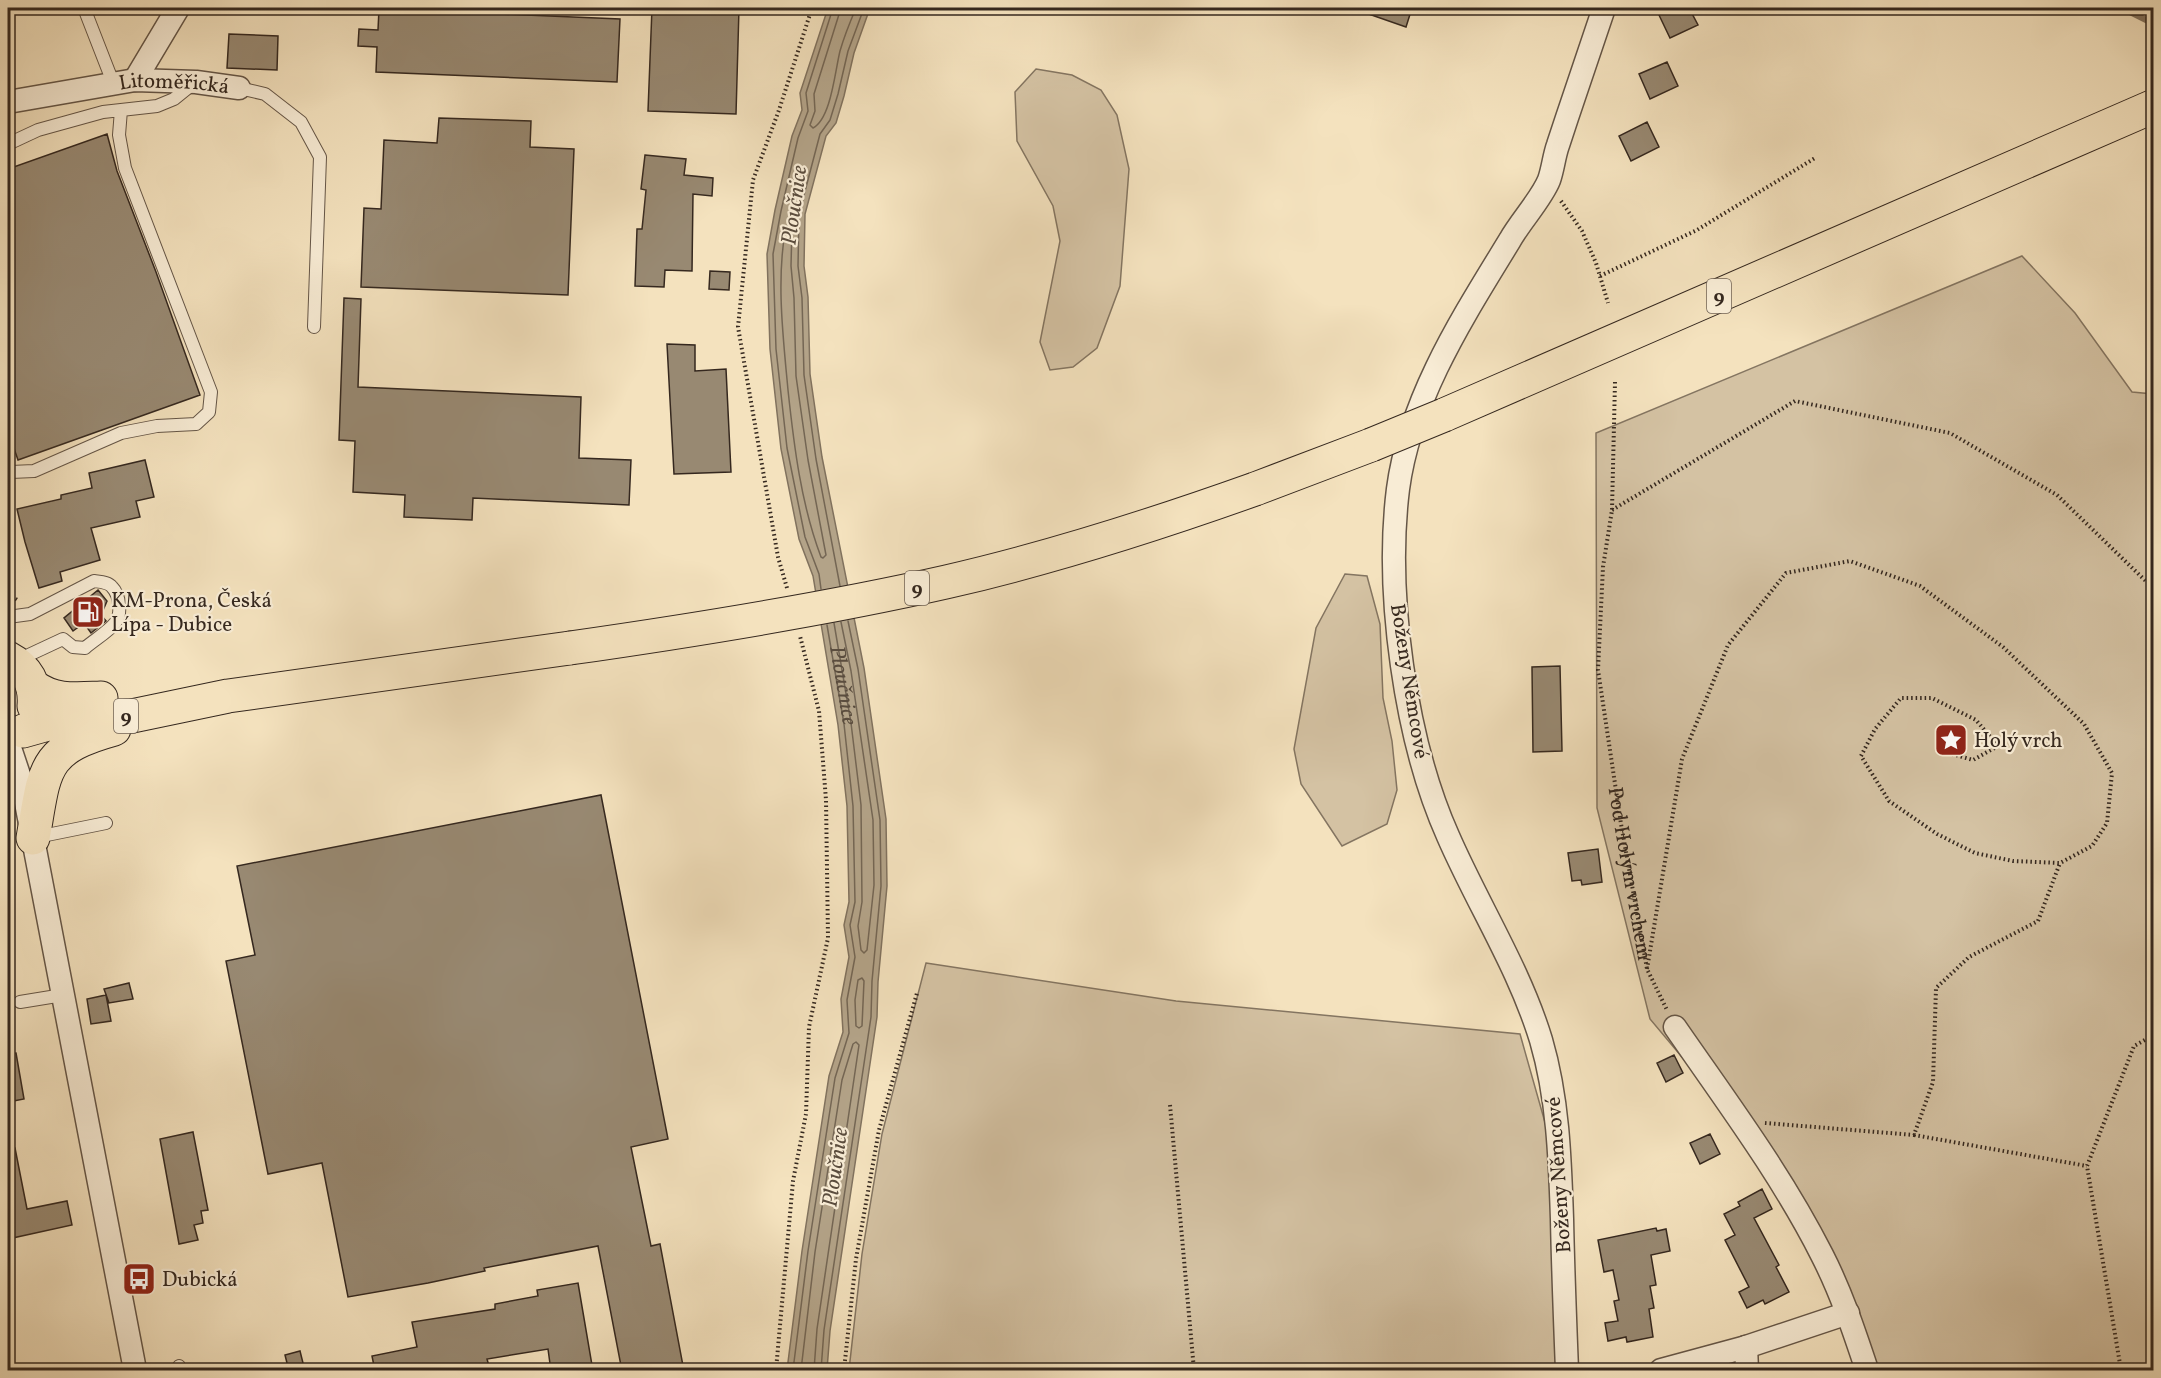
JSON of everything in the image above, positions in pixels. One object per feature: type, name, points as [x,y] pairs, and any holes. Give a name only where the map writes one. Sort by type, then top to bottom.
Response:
[{"type":"main road","name":"9","points":[[13,738],[62,720],[132,716],[228,696],[781,616],[865,600],[1031,561],[1113,537],[1255,489],[1444,415],[2154,106]]},
{"type":"main road","name":"9","points":[[19,669],[50,696],[68,699],[228,696]]},
{"type":"main road","points":[[13,738],[33,714],[35,705],[19,669]]},
{"type":"main road","points":[[33,838],[43,780],[64,749],[83,738],[228,696]]},
{"type":"street","points":[[124,83],[178,8]]},
{"type":"street","points":[[1549,182],[1556,151],[1604,8]]},
{"type":"street","name":"Litoměřická","points":[[8,102],[124,83],[196,82],[239,88]]},
{"type":"street","name":"Boženy Němcové","points":[[1549,182],[1482,285],[1425,392],[1405,451],[1398,488],[1394,551],[1399,634],[1412,720],[1428,783],[1448,836],[1509,959],[1533,1014],[1553,1091],[1560,1166],[1567,1371]]},
{"type":"street","points":[[13,738],[135,1371]]},
{"type":"street","points":[[1675,1027],[1784,1187],[1823,1256],[1848,1313],[1868,1371]]},
{"type":"street","points":[[1661,1371],[1746,1347],[1848,1313]]},
{"type":"street","points":[[1746,1347],[1747,1371]]},
{"type":"lane","points":[[84,8],[124,83]]},
{"type":"lane","points":[[8,144],[38,130],[103,112],[157,106],[174,99],[196,82]]},
{"type":"lane","name":"Litoměřická","points":[[239,88],[265,94],[301,122],[320,157],[314,327]]},
{"type":"lane","points":[[8,470],[11,472],[34,471],[121,433],[157,426],[196,424],[209,412],[211,392],[125,168],[119,135],[121,110]]},
{"type":"lane","points":[[8,618],[30,614],[94,582],[105,583],[113,587],[119,599],[119,613],[116,622],[85,648],[73,647],[63,639],[19,669]]},
{"type":"lane","points":[[33,838],[106,823]]},
{"type":"lane","points":[[20,1002],[63,995]]},
{"type":"path","points":[[787,590],[778,557],[738,327],[753,180],[779,110],[812,8]]},
{"type":"path","points":[[1600,276],[1697,230],[1815,159]]},
{"type":"path","points":[[1549,182],[1582,231],[1608,303]]},
{"type":"path","name":"Pod Holým vrchem","points":[[1615,382],[1612,510],[1603,567],[1598,670],[1621,824],[1647,969],[1675,1027]]},
{"type":"path","points":[[1612,510],[1795,401],[1950,433],[2057,495],[2154,589]]},
{"type":"path","points":[[1647,969],[1682,759],[1728,645],[1786,573],[1850,561],[1920,586],[2002,647],[2084,724],[2112,773],[2107,823],[2092,846],[2060,863],[2013,861],[1975,853],[1937,834],[1889,801],[1861,756],[1875,729],[1901,698],[1932,698],[1976,720],[1998,746],[1973,760],[1952,754]]},
{"type":"path","points":[[776,1371],[793,1181],[806,1114],[809,1027],[828,938],[825,800],[819,711],[799,633]]},
{"type":"path","points":[[1914,1135],[1933,1082],[1936,988],[1969,957],[2038,921],[2060,863]]},
{"type":"path","points":[[844,1371],[856,1259],[879,1130],[916,993]]},
{"type":"path","points":[[2121,1371],[2087,1166],[2134,1046],[2154,1035]]},
{"type":"path","points":[[1170,1105],[1194,1371]]},
{"type":"path","points":[[1739,1120],[1914,1135],[2087,1166]]},
{"type":"path","points":[[271,1371],[288,1367]]},
{"type":"shaded area","points":[[1036,69],[1072,75],[1101,90],[1117,115],[1129,169],[1120,286],[1097,348],[1073,367],[1050,370],[1040,342],[1060,241],[1053,206],[1017,141],[1015,92]]},
{"type":"shaded area","points":[[2022,256],[2075,313],[2132,392],[2153,394],[2153,1370],[1862,1370],[1795,1192],[1650,1019],[1597,808],[1596,433]]},
{"type":"shaded area","points":[[1345,574],[1367,576],[1380,624],[1383,698],[1392,741],[1397,790],[1387,824],[1342,846],[1301,784],[1294,749],[1316,628]]},
{"type":"shaded area","points":[[926,963],[1176,1001],[1520,1034],[1550,1140],[1556,1370],[849,1370],[862,1254],[882,1134]]},
{"type":"water","name":"Ploučnice","points":[[828,8],[870,8],[854,53],[836,123],[826,136],[805,214],[804,266],[808,297],[810,374],[822,457],[864,668],[886,819],[887,886],[877,1017],[830,1331],[827,1370],[787,1370],[802,1251],[829,1076],[843,1032],[841,999],[849,957],[844,925],[849,902],[847,806],[838,725],[813,576],[799,539],[781,449],[770,349],[767,254],[792,136],[802,110],[800,93]]},
{"type":"building","points":[[652,8],[739,8],[736,114],[648,111]]},
{"type":"building","points":[[1357,8],[1412,8],[1406,27],[1357,10]]},
{"type":"building","points":[[1670,8],[1689,8],[1698,25],[1670,38],[1658,13]]},
{"type":"building","points":[[379,9],[620,19],[617,82],[376,72],[377,47],[358,46],[359,29],[378,30]]},
{"type":"building","points":[[229,34],[278,36],[277,70],[227,68]]},
{"type":"building","points":[[1667,62],[1678,86],[1650,99],[1639,74]]},
{"type":"building","points":[[439,118],[531,121],[530,147],[574,149],[568,295],[361,287],[364,208],[381,209],[384,140],[437,143]]},
{"type":"building","points":[[1647,122],[1659,147],[1631,161],[1619,136]]},
{"type":"building","points":[[107,134],[117,171],[200,395],[18,460],[8,431],[8,169]]},
{"type":"building","points":[[645,155],[686,159],[684,175],[713,178],[712,196],[693,194],[692,271],[665,270],[664,287],[635,286],[637,229],[642,229],[646,190],[641,189]]},
{"type":"building","points":[[710,271],[730,272],[729,290],[709,289]]},
{"type":"building","points":[[344,298],[361,299],[358,387],[581,397],[579,458],[631,460],[629,505],[473,498],[472,520],[404,517],[405,495],[353,492],[355,441],[339,440]]},
{"type":"building","points":[[667,344],[695,345],[695,371],[726,369],[731,472],[674,474]]},
{"type":"building","points":[[145,460],[154,497],[136,501],[140,517],[91,528],[100,560],[60,572],[62,581],[39,588],[17,509],[61,499],[61,495],[92,488],[89,473]]},
{"type":"building","points":[[98,590],[107,601],[101,615],[106,621],[91,633],[84,623],[73,631],[64,618]]},
{"type":"building","points":[[1560,666],[1562,751],[1533,752],[1532,667]]},
{"type":"building","points":[[601,795],[668,1139],[631,1147],[651,1246],[660,1244],[684,1371],[622,1371],[598,1246],[484,1268],[485,1271],[428,1283],[348,1297],[322,1163],[268,1174],[226,961],[255,955],[237,866]]},
{"type":"building","points":[[1598,849],[1602,882],[1582,885],[1581,880],[1572,881],[1568,853]]},
{"type":"building","points":[[129,983],[133,999],[109,1003],[104,989]]},
{"type":"building","points":[[106,995],[111,1021],[91,1024],[87,999]]},
{"type":"building","points":[[16,1053],[24,1099],[8,1102],[8,1054]]},
{"type":"building","points":[[1674,1055],[1683,1073],[1666,1082],[1657,1063]]},
{"type":"building","points":[[193,1132],[208,1210],[201,1211],[203,1223],[194,1225],[198,1240],[179,1244],[160,1139]]},
{"type":"building","points":[[1710,1134],[1720,1154],[1700,1164],[1690,1143]]},
{"type":"building","points":[[15,1148],[27,1209],[67,1201],[72,1225],[8,1239],[8,1149]]},
{"type":"building","points":[[1762,1189],[1772,1209],[1754,1218],[1779,1265],[1776,1267],[1789,1292],[1765,1304],[1763,1300],[1747,1308],[1739,1292],[1749,1287],[1725,1240],[1735,1235],[1724,1214],[1740,1206],[1738,1202]]},
{"type":"building","points":[[1656,1228],[1657,1231],[1666,1229],[1670,1251],[1651,1255],[1656,1285],[1650,1286],[1654,1308],[1649,1309],[1653,1337],[1627,1342],[1626,1337],[1608,1341],[1605,1323],[1618,1321],[1614,1301],[1619,1300],[1613,1270],[1604,1272],[1598,1240]]},
{"type":"building","points":[[578,1283],[593,1371],[551,1371],[548,1349],[487,1359],[489,1366],[482,1368],[482,1371],[375,1371],[372,1356],[417,1347],[412,1322],[495,1309],[495,1304],[538,1296],[537,1290]]},
{"type":"building","points":[[300,1351],[305,1371],[289,1371],[285,1355]]},
{"type":"waterway","points":[[2122,8],[2154,24]]},
{"type":"waterway","points":[[2147,118],[2154,134]]},
{"type":"place","name":"KM-Prona, Česká Lípa - Dubice","points":[[88,612]]},
{"type":"place","name":"Holý vrch","points":[[1951,740]]},
{"type":"place","name":"Dubická","points":[[139,1279]]}]
